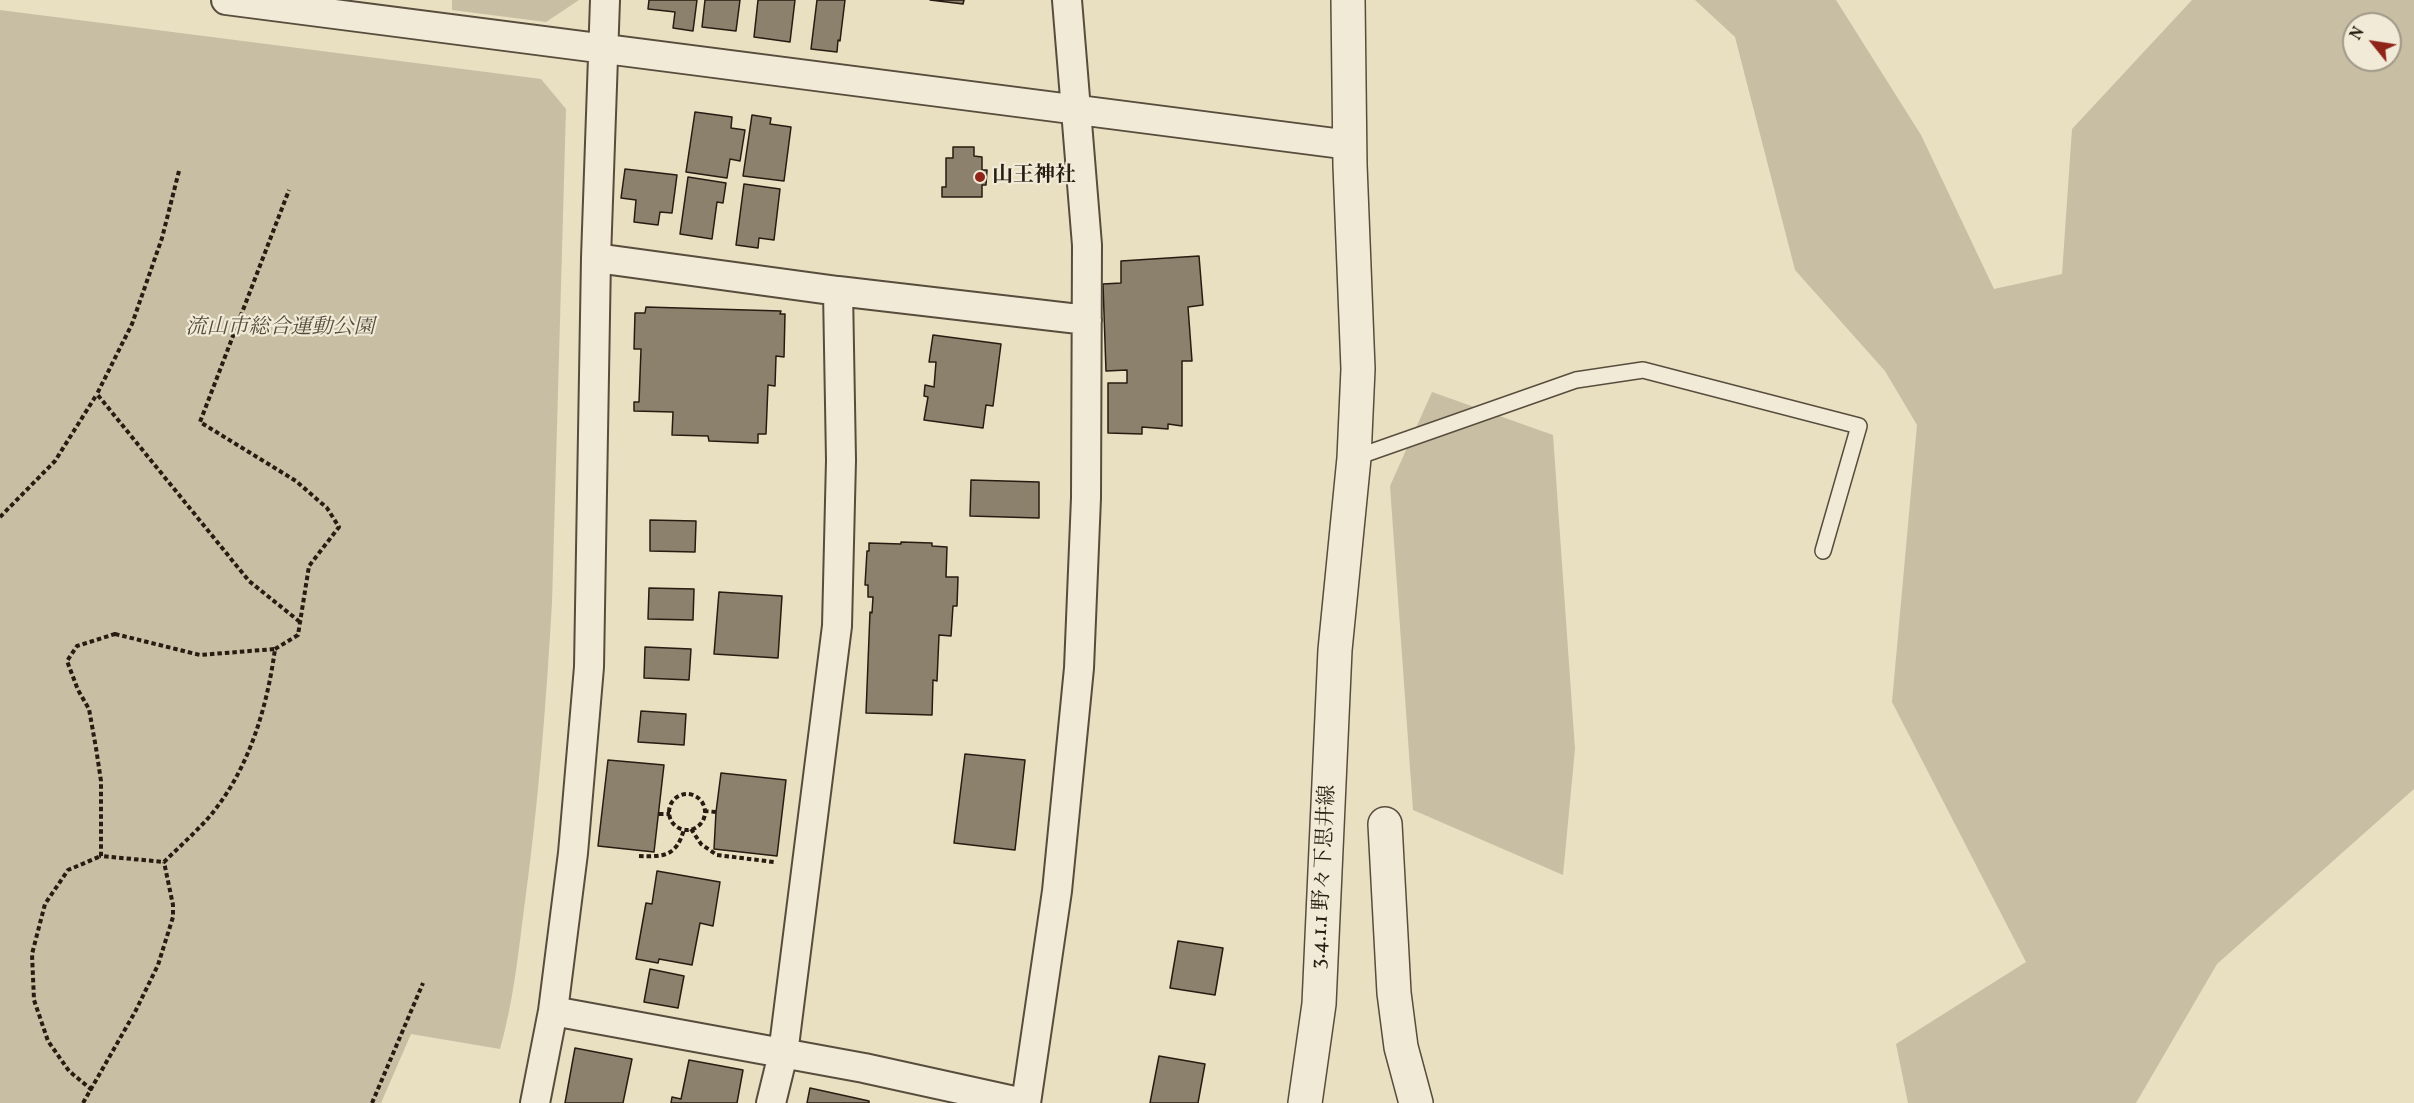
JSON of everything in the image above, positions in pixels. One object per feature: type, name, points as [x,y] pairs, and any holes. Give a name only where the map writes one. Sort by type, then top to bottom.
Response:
[{"type":"street","points":[[226,0],[1350,145]]},
{"type":"street","points":[[535,1103],[553,1011],[573,853],[589,667],[596,258],[605,0]]},
{"type":"street","points":[[553,1011],[864,1068],[1024,1103],[1057,891],[1079,668],[1086,498],[1087,245],[1067,0]]},
{"type":"street","name":"3.4.1.1 野々下思井線","points":[[1305,1103],[1319,1004],[1335,650],[1354,458],[1358,369],[1350,145],[1348,0]]},
{"type":"street","points":[[596,258],[838,291],[1087,320]]},
{"type":"street","points":[[771,1103],[783,1054],[837,626],[841,460],[838,291]]},
{"type":"street","points":[[1384,824],[1394,993],[1401,1047],[1416,1103]]},
{"type":"lane","points":[[1354,458],[1576,380],[1643,370],[1859,426],[1823,551]]},
{"type":"path","points":[[0,518],[55,461],[97,394],[132,324],[162,238],[180,171]]},
{"type":"path","points":[[100,856],[101,781],[96,748],[89,709],[78,690],[67,661],[77,646],[116,634],[200,656],[276,649],[298,634],[309,566],[339,527],[327,508],[296,481],[200,422],[289,190]]},
{"type":"path","points":[[97,394],[249,581],[300,623]]},
{"type":"path","points":[[164,862],[210,815],[239,768],[258,731],[270,686],[276,649]]},
{"type":"path","points":[[684,794],[691,794],[700,800],[704,811],[701,822],[692,829],[684,829],[675,825],[670,814],[671,804],[684,794]]},
{"type":"path","points":[[704,811],[716,812]]},
{"type":"path","points":[[659,813],[670,814]]},
{"type":"path","points":[[639,856],[667,854],[680,844],[684,829]]},
{"type":"path","points":[[692,829],[701,844],[717,855],[807,866]]},
{"type":"path","points":[[92,1090],[69,1071],[48,1041],[34,999],[32,954],[45,904],[68,870],[100,856],[164,862]]},
{"type":"path","points":[[83,1103],[135,1012],[161,955],[173,917],[173,904],[164,862]]},
{"type":"path","points":[[372,1103],[423,983]]},
{"type":"green space","points":[[452,0],[579,0],[546,22],[452,10]]},
{"type":"green space","points":[[1695,0],[1836,0],[1921,135],[1994,289],[2062,274],[2072,129],[2192,0],[2414,0],[2414,789],[2217,964],[2136,1103],[1908,1103],[1896,1044],[2026,962],[1892,702],[1917,425],[1885,371],[1795,270],[1735,37]]},
{"type":"green space","name":"流山市総合運動公園","points":[[0,10],[541,79],[566,109],[550,642],[533,833],[512,997],[500,1049],[411,1034],[381,1103],[0,1103]]},
{"type":"green space","points":[[1432,392],[1553,435],[1575,749],[1563,875],[1413,810],[1390,486]]},
{"type":"building","points":[[649,0],[697,0],[693,31],[673,28],[675,12],[648,9]]},
{"type":"building","points":[[705,0],[740,0],[736,31],[702,27]]},
{"type":"building","points":[[758,0],[795,0],[790,42],[754,37]]},
{"type":"building","points":[[817,0],[845,0],[837,52],[811,49]]},
{"type":"building","points":[[930,0],[964,0],[963,4]]},
{"type":"building","points":[[695,112],[732,117],[731,128],[745,130],[740,161],[730,159],[727,178],[686,172]]},
{"type":"building","points":[[752,115],[771,118],[770,124],[791,127],[784,181],[743,176]]},
{"type":"building","points":[[953,147],[974,147],[974,156],[982,157],[982,170],[987,170],[986,185],[982,185],[982,197],[942,197],[942,187],[946,187],[946,158],[953,158]]},
{"type":"building","points":[[625,169],[677,175],[672,213],[660,212],[658,225],[634,222],[636,200],[621,198]]},
{"type":"building","points":[[688,177],[726,183],[723,203],[717,202],[712,239],[680,234]]},
{"type":"building","points":[[744,184],[780,189],[774,240],[759,238],[758,248],[736,245]]},
{"type":"building","points":[[1199,256],[1203,305],[1188,307],[1192,361],[1182,361],[1182,426],[1168,424],[1168,429],[1142,427],[1142,434],[1108,433],[1108,383],[1127,383],[1127,370],[1106,371],[1103,284],[1121,283],[1121,261]]},
{"type":"building","points":[[646,307],[781,311],[780,314],[785,314],[784,357],[776,356],[775,386],[768,385],[766,434],[758,434],[758,443],[709,441],[708,436],[672,435],[673,412],[634,411],[634,402],[639,402],[641,349],[634,349],[635,313],[645,313]]},
{"type":"building","points":[[933,335],[1001,344],[993,406],[986,405],[983,428],[924,420],[928,397],[924,396],[925,385],[934,387],[936,362],[929,362]]},
{"type":"building","points":[[971,480],[1039,482],[1039,518],[970,516]]},
{"type":"building","points":[[650,520],[696,521],[695,552],[650,551]]},
{"type":"building","points":[[901,542],[932,543],[932,546],[947,547],[946,577],[958,577],[957,606],[953,606],[951,636],[939,635],[937,681],[933,680],[932,715],[866,713],[870,612],[872,613],[873,597],[868,597],[868,585],[865,585],[867,551],[869,551],[869,543],[901,544]]},
{"type":"building","points":[[649,588],[694,589],[693,620],[648,619]]},
{"type":"building","points":[[719,592],[782,596],[778,658],[714,654]]},
{"type":"building","points":[[645,647],[691,649],[689,680],[644,678]]},
{"type":"building","points":[[641,711],[686,714],[684,745],[638,742]]},
{"type":"building","points":[[965,754],[1025,760],[1015,850],[954,843]]},
{"type":"building","points":[[608,760],[664,765],[654,852],[598,846]]},
{"type":"building","points":[[721,773],[786,780],[777,856],[714,849]]},
{"type":"building","points":[[657,871],[720,882],[713,926],[700,923],[692,965],[659,959],[658,963],[636,959],[646,903],[652,904]]},
{"type":"building","points":[[1178,941],[1223,948],[1215,995],[1170,988]]},
{"type":"building","points":[[650,969],[684,976],[678,1008],[644,1002]]},
{"type":"building","points":[[575,1048],[632,1059],[623,1103],[565,1103]]},
{"type":"building","points":[[1159,1056],[1205,1064],[1198,1103],[1150,1103]]},
{"type":"building","points":[[689,1060],[743,1070],[737,1103],[671,1103],[672,1097],[681,1099]]},
{"type":"building","points":[[810,1088],[869,1101],[869,1103],[807,1103]]},
{"type":"place","name":"山王神社","points":[[980,177]]}]
